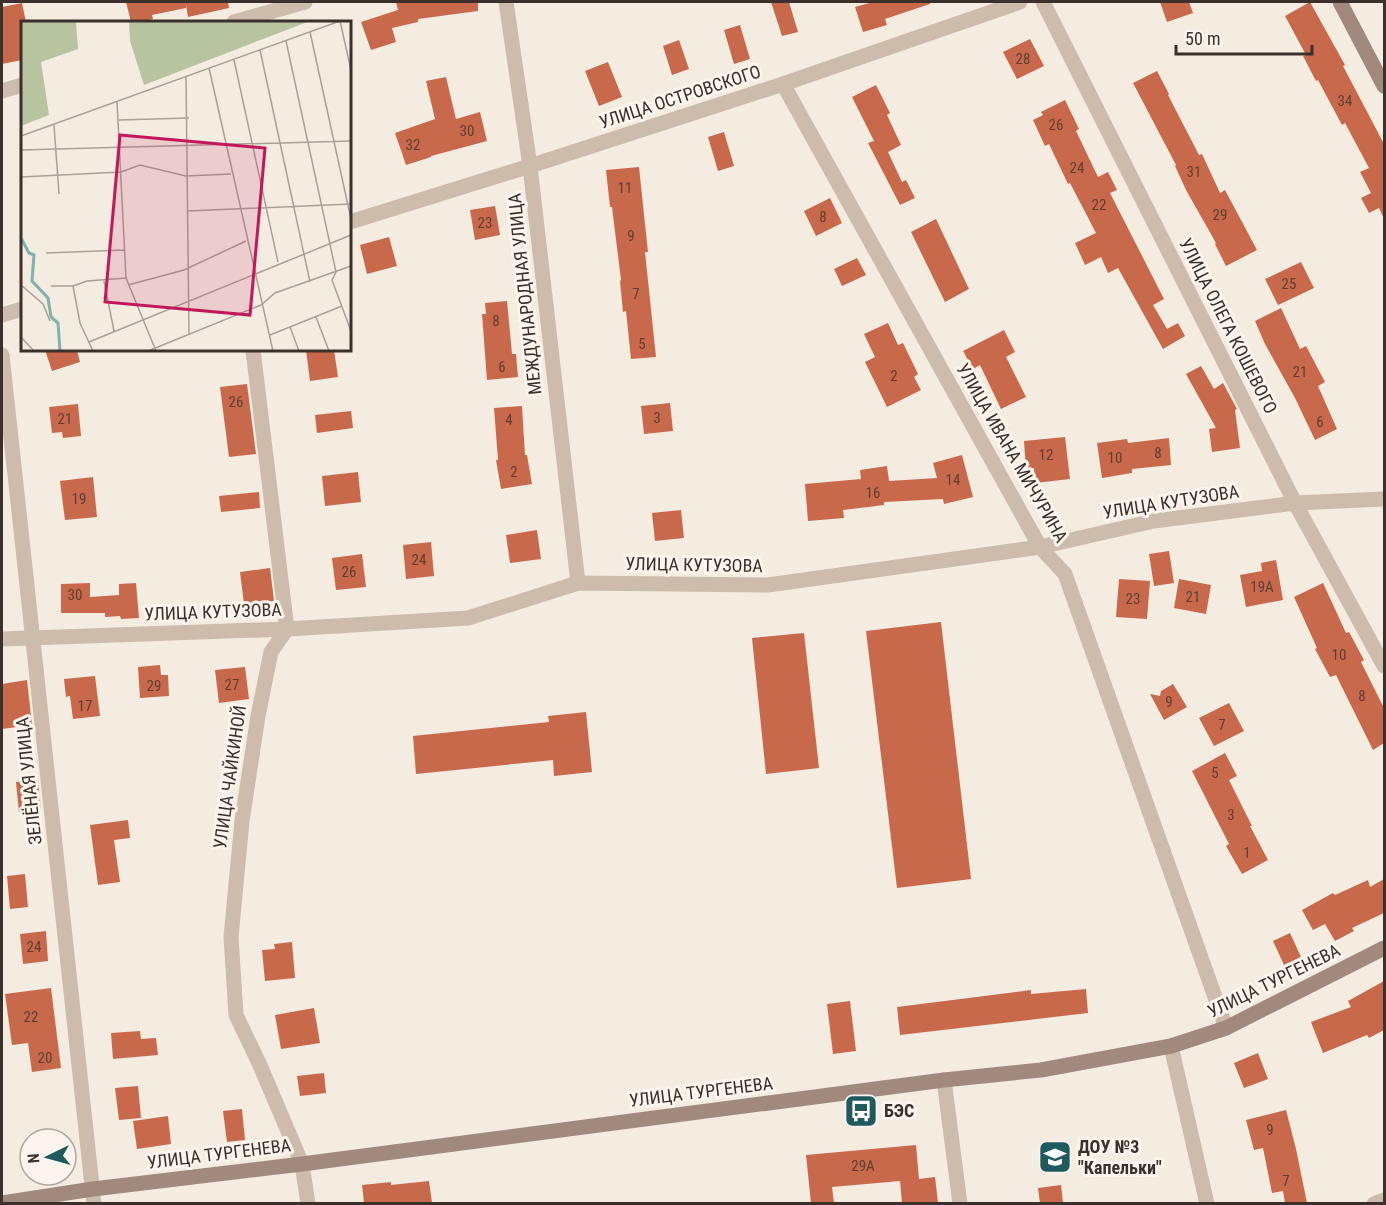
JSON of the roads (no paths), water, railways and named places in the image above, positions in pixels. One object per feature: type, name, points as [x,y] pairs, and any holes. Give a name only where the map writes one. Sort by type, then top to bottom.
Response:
[{"type":"street","points":[[238,21],[305,2]]},
{"type":"street","name":"МЕЖДУНАРОДНАЯ УЛИЦА","points":[[506,2],[530,166],[578,583]]},
{"type":"street","name":"УЛИЦА ОСТРОВСКОГО","points":[[351,222],[783,84],[1020,2]]},
{"type":"street","name":"УЛИЦА ОЛЕГА КОШЕВОГО","points":[[1043,2],[1295,503],[1384,666]]},
{"type":"street","points":[[1340,2],[1384,86]]},
{"type":"street","name":"УЛИЦА ИВАНА МИЧУРИНА","points":[[783,84],[1040,548],[1065,574],[1226,1028]]},
{"type":"street","points":[[2,91],[21,85]]},
{"type":"street","points":[[2,315],[21,309]]},
{"type":"street","points":[[253,351],[286,629]]},
{"type":"street","name":"ЗЕЛЁНАЯ УЛИЦА","points":[[2,355],[94,1196]]},
{"type":"street","name":"УЛИЦА КУТУЗОВА","points":[[2,639],[286,629],[468,618],[578,583],[768,585],[1040,548],[1154,521],[1295,503],[1384,500]]},
{"type":"street","name":"УЛИЦА ЧАЙКИНОЙ","points":[[286,629],[271,652],[258,716],[242,821],[231,937],[236,1015],[302,1164],[308,1203]]},
{"type":"street","name":"УЛИЦА ТУРГЕНЕВА","points":[[2,1203],[94,1196],[302,1164],[944,1080],[1041,1070],[1171,1046],[1226,1028],[1384,948]]},
{"type":"street","points":[[1171,1046],[1207,1203]]},
{"type":"street","points":[[944,1080],[960,1203]]},
{"type":"street","points":[[1374,1203],[1384,1200]]},
{"type":"place","name":"БЭС","points":[[861,1111]]},
{"type":"place","name":"ДОУ №3 \"Капельки\"","points":[[1055,1157]]}]
